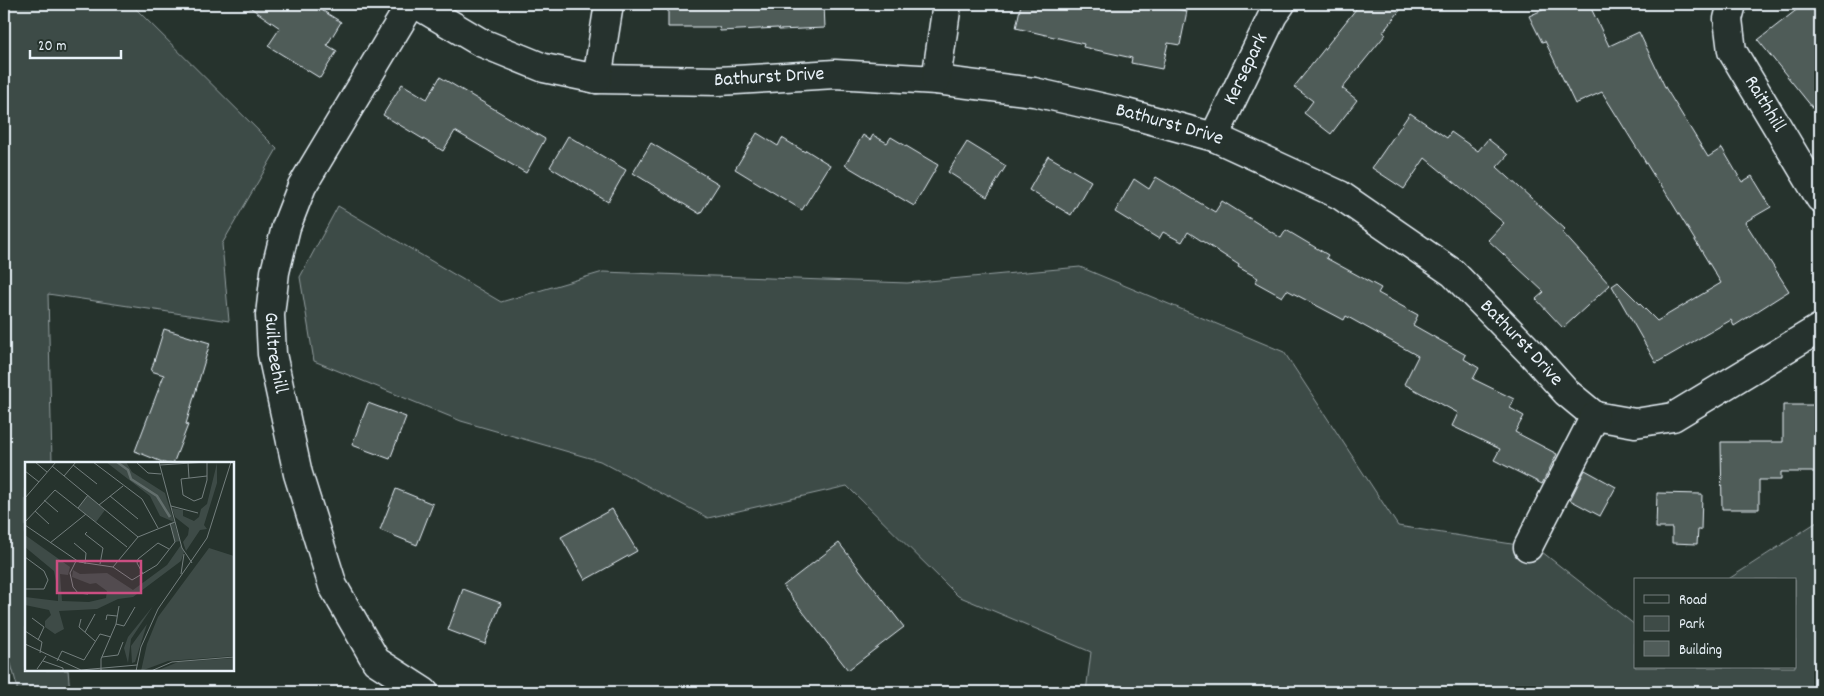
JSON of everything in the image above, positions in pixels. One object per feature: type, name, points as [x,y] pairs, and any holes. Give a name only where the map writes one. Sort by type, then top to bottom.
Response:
[{"type":"street","name":"Guiltreehill","points":[[411,4],[302,186],[286,227],[275,272],[270,315],[272,354],[296,465],[333,586],[376,661],[424,692]]},
{"type":"street","name":"Bathurst Drive","points":[[416,4],[480,42],[544,68],[597,79],[719,81],[835,74],[936,80],[1034,92],[1126,113],[1214,137],[1340,195],[1453,273],[1533,355],[1566,392],[1595,416]]},
{"type":"street","points":[[597,79],[609,4]]},
{"type":"street","points":[[936,80],[947,4]]},
{"type":"street","name":"Kersepark","points":[[1214,137],[1273,15],[1281,4]]},
{"type":"street","name":"Raithhill","points":[[1732,4],[1728,19],[1732,51],[1820,198]]},
{"type":"street","points":[[1528,547],[1595,416],[1635,422],[1673,418],[1820,328]]},
{"type":"green space","points":[[4,4],[131,4],[277,149],[222,244],[229,321],[48,294],[52,462],[25,462],[25,671],[68,671],[70,692],[17,692],[4,638]]},
{"type":"green space","points":[[338,206],[501,302],[603,272],[907,283],[1080,267],[1284,352],[1398,526],[1537,548],[1634,624],[1634,668],[1796,668],[1796,578],[1730,578],[1820,520],[1820,688],[1813,692],[1086,692],[1091,652],[958,596],[847,486],[708,518],[600,461],[461,421],[314,361],[300,277]]},
{"type":"building","points":[[245,4],[312,4],[341,22],[327,45],[337,51],[320,78],[268,46],[280,28]]},
{"type":"building","points":[[668,4],[824,4],[825,28],[720,31],[719,27],[668,27]]},
{"type":"building","points":[[1021,4],[1152,4],[1187,11],[1180,45],[1168,43],[1162,69],[1131,63],[1132,58],[1083,47],[1084,44],[1016,28]]},
{"type":"building","points":[[1360,4],[1405,4],[1383,32],[1386,34],[1342,88],[1357,100],[1331,134],[1304,113],[1313,101],[1294,87]]},
{"type":"building","points":[[1556,4],[1589,4],[1609,46],[1639,32],[1665,87],[1708,157],[1722,148],[1742,182],[1752,176],[1771,207],[1745,222],[1789,291],[1734,326],[1731,320],[1656,363],[1612,286],[1618,282],[1657,321],[1721,283],[1602,92],[1575,104],[1545,41],[1542,42],[1529,16]]},
{"type":"building","points":[[1804,4],[1820,4],[1820,117],[1758,40]]},
{"type":"building","points":[[440,77],[545,139],[526,173],[455,131],[443,151],[383,115],[402,84],[427,99]]},
{"type":"building","points":[[1410,113],[1447,138],[1451,132],[1478,151],[1488,139],[1508,155],[1497,167],[1565,229],[1562,232],[1610,285],[1563,328],[1536,299],[1544,292],[1488,240],[1504,223],[1425,158],[1404,189],[1372,168]]},
{"type":"building","points":[[757,133],[778,146],[782,138],[830,165],[802,210],[735,169]]},
{"type":"building","points":[[863,135],[870,140],[873,135],[887,143],[891,137],[938,165],[914,206],[845,165]]},
{"type":"building","points":[[568,136],[626,170],[608,202],[550,167]]},
{"type":"building","points":[[967,142],[1006,166],[987,197],[948,172]]},
{"type":"building","points":[[651,143],[719,184],[700,214],[633,173]]},
{"type":"building","points":[[1048,156],[1091,181],[1071,215],[1029,190]]},
{"type":"building","points":[[1156,177],[1215,212],[1222,201],[1281,238],[1286,230],[1328,255],[1326,258],[1381,288],[1378,293],[1418,315],[1413,325],[1466,355],[1464,359],[1479,368],[1473,379],[1514,399],[1510,408],[1524,416],[1515,432],[1557,454],[1542,484],[1494,460],[1500,449],[1452,426],[1458,413],[1404,384],[1418,356],[1346,316],[1344,320],[1287,290],[1282,297],[1255,282],[1258,278],[1238,267],[1239,265],[1188,232],[1182,242],[1163,232],[1159,239],[1115,212],[1134,179],[1149,189]]},
{"type":"building","points":[[164,329],[210,343],[186,424],[188,425],[174,462],[162,462],[135,451],[164,375],[151,371]]},
{"type":"building","points":[[368,403],[406,417],[390,459],[352,445]]},
{"type":"building","points":[[1783,405],[1820,405],[1820,472],[1781,472],[1781,480],[1759,480],[1759,509],[1722,509],[1721,442],[1783,442]]},
{"type":"building","points":[[1585,470],[1616,487],[1600,516],[1570,500]]},
{"type":"building","points":[[396,489],[433,504],[417,545],[380,530]]},
{"type":"building","points":[[1657,493],[1702,494],[1701,530],[1698,530],[1697,544],[1672,543],[1672,528],[1656,528]]},
{"type":"building","points":[[612,509],[637,551],[585,580],[561,537]]},
{"type":"building","points":[[839,543],[904,627],[848,670],[783,586]]},
{"type":"building","points":[[463,589],[501,603],[485,644],[448,630]]}]
